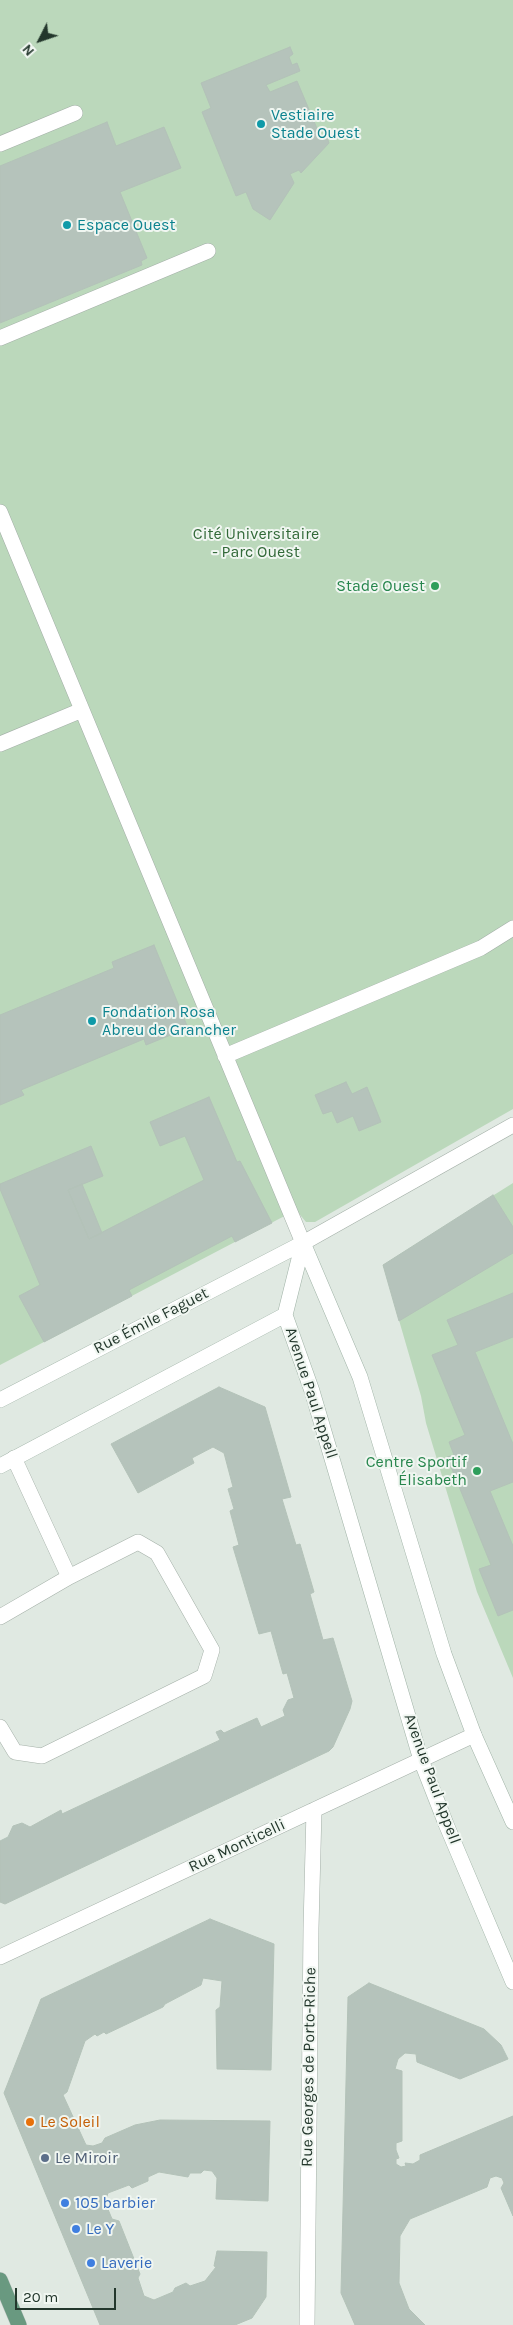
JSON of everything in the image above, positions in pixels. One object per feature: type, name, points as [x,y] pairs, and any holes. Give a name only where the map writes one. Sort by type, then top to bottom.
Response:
[{"type":"main road","points":[[0,2280],[19,2325]]},
{"type":"street","points":[[0,144],[75,113]]},
{"type":"street","points":[[0,338],[208,251]]},
{"type":"street","points":[[0,512],[360,1377],[444,1654],[474,1735],[513,1822]]},
{"type":"street","points":[[0,744],[82,710]]},
{"type":"street","points":[[225,1056],[481,948],[513,928]]},
{"type":"street","name":"Rue Émile Faguet","points":[[0,1400],[303,1243],[513,1125]]},
{"type":"street","name":"Avenue Paul Appell","points":[[303,1243],[285,1315],[312,1392],[421,1760],[513,1982]]},
{"type":"street","points":[[0,1466],[285,1315]]},
{"type":"street","points":[[14,1458],[69,1577]]},
{"type":"street","points":[[0,1617],[69,1577],[138,1542],[157,1554],[212,1650],[204,1676],[42,1756],[15,1752],[0,1726]]},
{"type":"street","name":"Rue Monticelli","points":[[0,1957],[474,1735]]},
{"type":"street","name":"Rue Georges de Porto-Riche","points":[[307,2325],[314,1810]]},
{"type":"green space","name":"Cité Universitaire - Parc Ouest","points":[[0,0],[513,0],[513,1109],[315,1222],[306,1222],[296,1210],[0,1365]]},
{"type":"green space","name":"Centre Sportif Élisabeth","points":[[513,1183],[513,1678],[477,1592],[426,1423],[421,1396],[383,1265]]},
{"type":"building","name":"Vestiaire Stade Ouest","points":[[290,47],[293,54],[289,57],[292,65],[297,63],[300,71],[266,85],[270,92],[297,81],[321,138],[327,137],[329,143],[301,173],[299,170],[290,174],[294,183],[270,220],[253,209],[246,192],[236,196],[202,112],[211,108],[201,83]]},
{"type":"building","name":"Espace Ouest","points":[[107,122],[116,146],[164,127],[181,168],[120,192],[147,258],[141,261],[142,265],[0,323],[0,166]]},
{"type":"building","name":"Fondation Rosa Abreu de Grancher","points":[[154,945],[188,1028],[146,1045],[144,1039],[21,1090],[24,1095],[0,1105],[0,1015],[114,968],[112,962]]},
{"type":"building","points":[[346,1082],[352,1094],[367,1087],[381,1122],[359,1131],[353,1116],[337,1123],[332,1111],[323,1114],[315,1095]]},
{"type":"building","points":[[209,1097],[237,1162],[240,1161],[272,1223],[235,1242],[232,1236],[129,1290],[132,1296],[44,1342],[19,1296],[40,1285],[0,1189],[0,1184],[91,1146],[103,1176],[68,1190],[89,1239],[204,1180],[185,1136],[160,1146],[150,1122]]},
{"type":"building","points":[[82,1184],[102,1233],[89,1239],[68,1190]]},
{"type":"building","points":[[493,1195],[513,1227],[513,1253],[399,1321],[383,1265]]},
{"type":"building","points":[[513,1293],[513,1337],[475,1352],[513,1444],[513,1482],[490,1491],[513,1546],[513,1610],[498,1616],[479,1569],[491,1565],[447,1457],[454,1455],[449,1442],[465,1435],[432,1355],[458,1345],[447,1320]]},
{"type":"building","points":[[219,1387],[265,1407],[291,1497],[282,1499],[296,1545],[300,1544],[314,1592],[310,1594],[323,1640],[333,1638],[352,1701],[350,1709],[333,1747],[329,1751],[5,1904],[0,1902],[0,1841],[8,1837],[13,1826],[22,1823],[30,1827],[61,1810],[62,1814],[220,1740],[216,1732],[221,1730],[224,1733],[257,1718],[261,1727],[285,1716],[283,1710],[288,1700],[294,1698],[287,1673],[283,1674],[271,1631],[259,1634],[233,1547],[239,1545],[230,1511],[234,1509],[228,1489],[233,1487],[224,1453],[213,1447],[192,1458],[194,1463],[138,1493],[111,1444]]},
{"type":"building","points":[[210,1919],[274,1944],[271,2070],[217,2069],[216,2010],[220,2007],[222,1981],[203,1978],[201,1985],[165,2004],[163,2007],[106,2034],[104,2032],[97,2036],[95,2034],[85,2041],[67,2092],[63,2095],[86,2145],[93,2146],[102,2143],[105,2138],[135,2125],[160,2120],[270,2121],[268,2201],[216,2199],[217,2178],[212,2171],[204,2170],[201,2173],[190,2173],[188,2177],[159,2172],[148,2177],[148,2181],[132,2188],[129,2185],[108,2193],[105,2202],[112,2219],[119,2221],[140,2274],[138,2278],[144,2296],[154,2300],[173,2292],[175,2288],[186,2283],[190,2286],[205,2281],[216,2267],[214,2266],[217,2251],[267,2252],[266,2297],[252,2318],[235,2325],[100,2325],[4,2093],[41,1999]]},
{"type":"building","points":[[369,1983],[484,2029],[501,2045],[508,2059],[460,2079],[417,2062],[416,2054],[405,2053],[398,2059],[395,2069],[402,2071],[402,2141],[396,2143],[399,2158],[396,2159],[396,2164],[401,2167],[406,2166],[405,2163],[413,2164],[420,2160],[420,2155],[513,2116],[513,2216],[501,2188],[504,2183],[502,2178],[496,2176],[490,2178],[487,2187],[410,2219],[400,2236],[399,2283],[409,2309],[425,2325],[355,2325],[341,2293],[348,1997]]},
{"type":"place","name":"Vestiaire Stade Ouest","points":[[261,124]]},
{"type":"place","name":"Espace Ouest","points":[[67,225]]},
{"type":"place","name":"Stade Ouest","points":[[435,586]]},
{"type":"place","name":"Fondation Rosa Abreu de Grancher","points":[[92,1021]]},
{"type":"place","name":"Centre Sportif Élisabeth","points":[[477,1471]]},
{"type":"place","name":"Le Soleil","points":[[30,2122]]},
{"type":"place","name":"Le Miroir","points":[[45,2158]]},
{"type":"place","name":"105 barbier","points":[[65,2203]]},
{"type":"place","name":"Le Y","points":[[76,2229]]},
{"type":"place","name":"Laverie","points":[[91,2263]]}]
